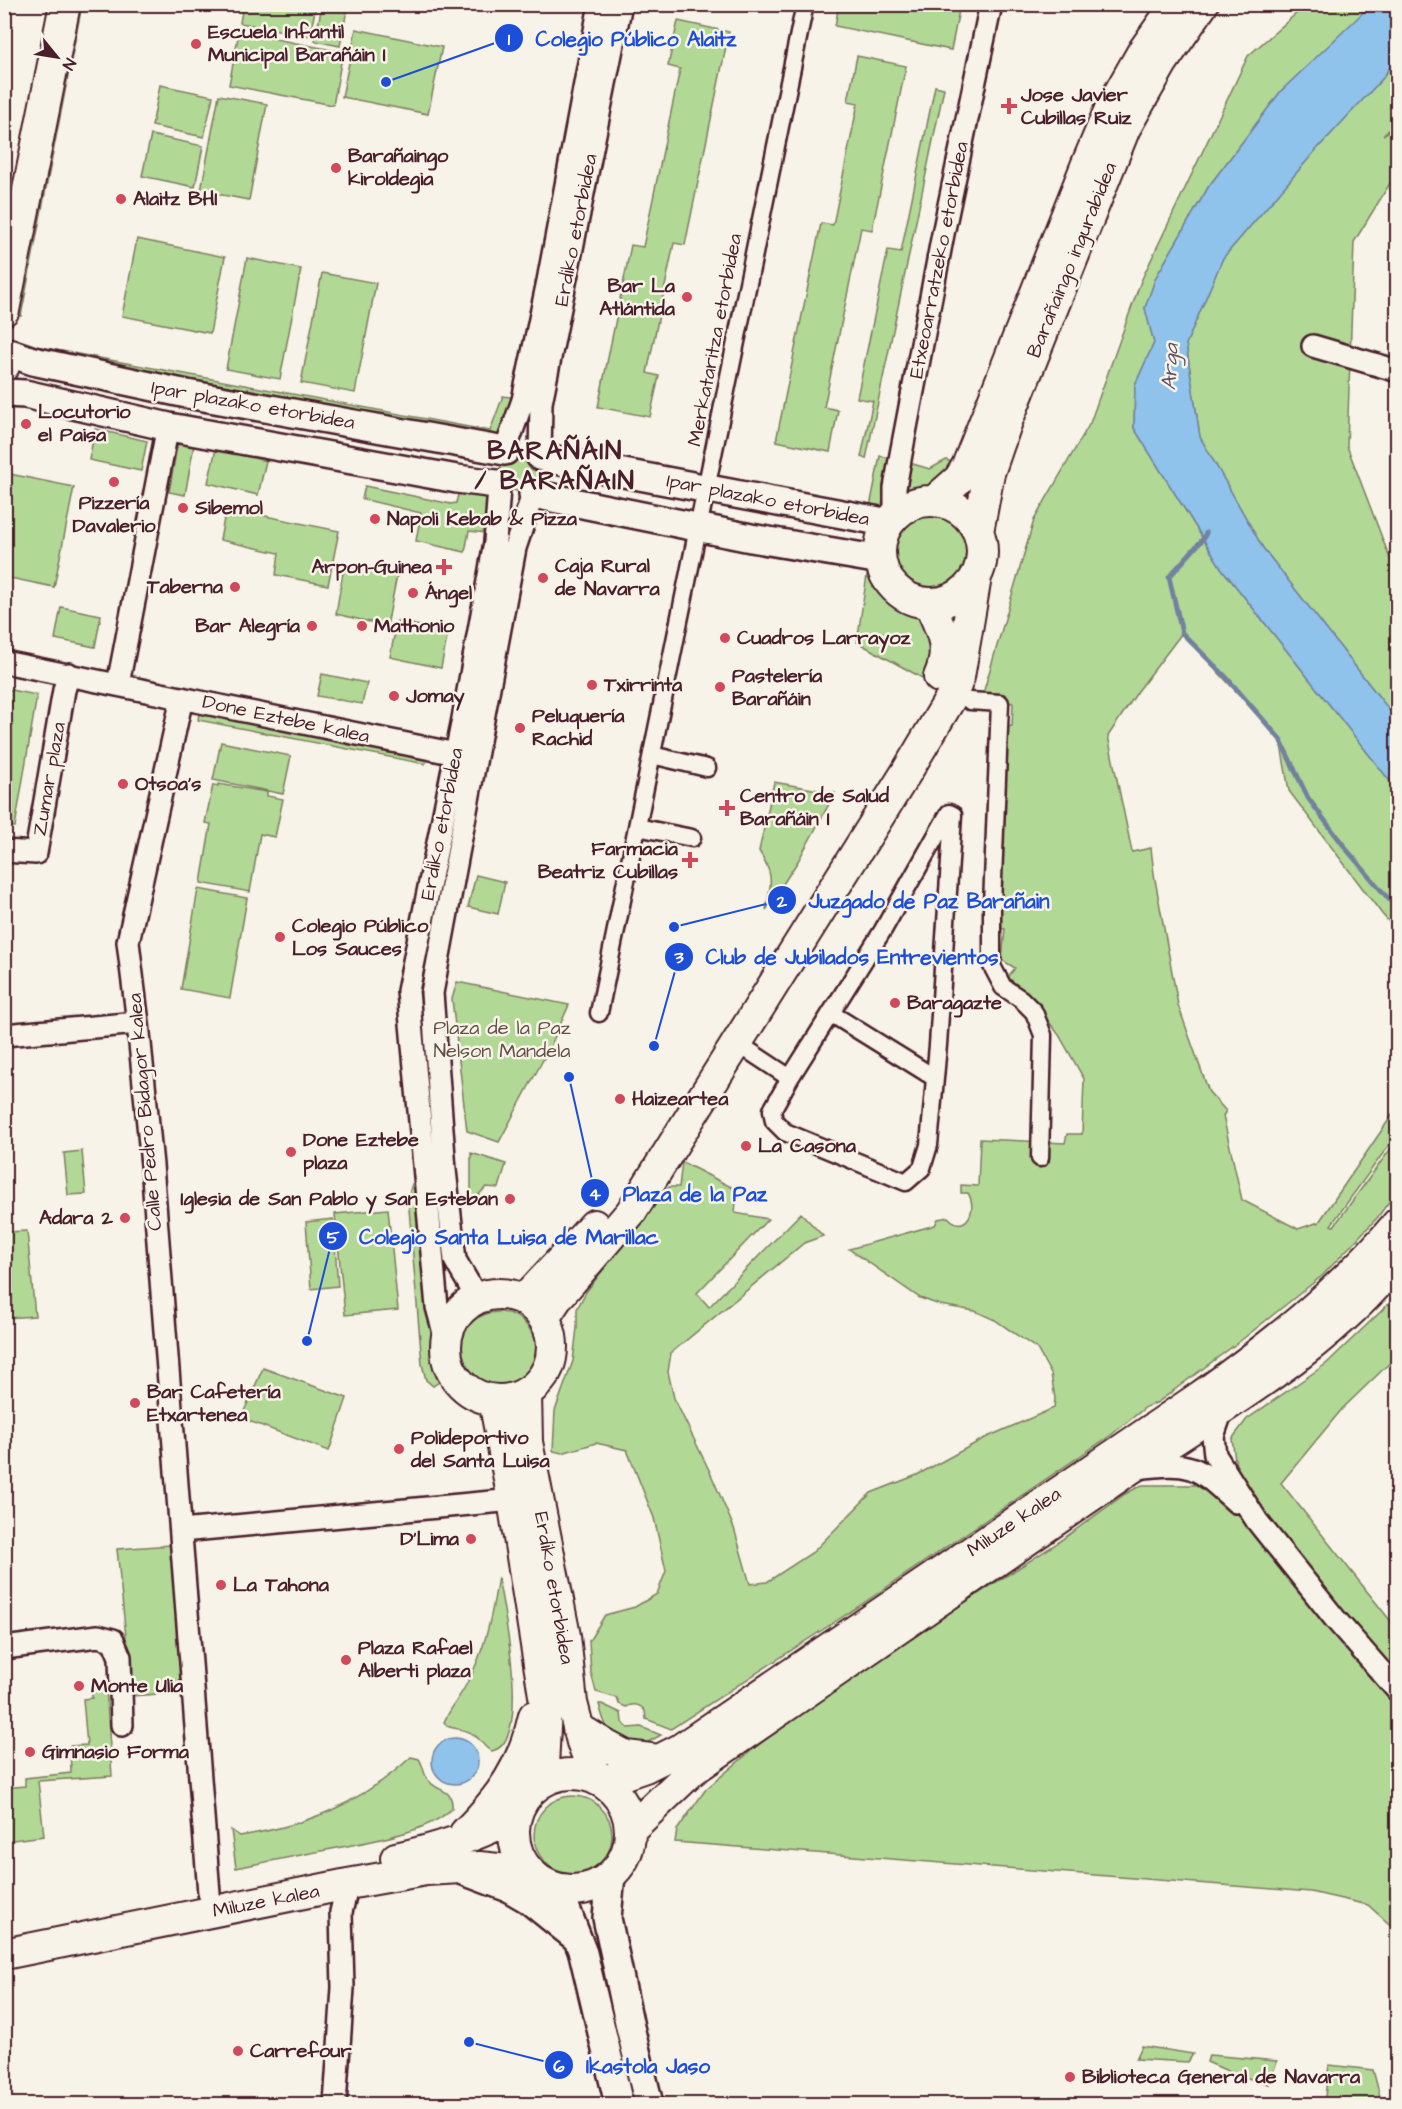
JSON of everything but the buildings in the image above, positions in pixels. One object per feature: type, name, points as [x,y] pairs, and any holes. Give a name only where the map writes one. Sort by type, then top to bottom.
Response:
[{"type":"main road","points":[[4,197],[44,4]]},
{"type":"main road","points":[[4,310],[65,4]]},
{"type":"main road","name":"Barañaingo ingurabidea","points":[[934,501],[959,479],[967,466],[1110,109],[1143,51],[1176,4]]},
{"type":"main road","name":"Barañaingo ingurabidea","points":[[978,532],[989,473],[1006,424],[1125,128],[1162,63],[1203,4]]},
{"type":"main road","points":[[534,1309],[558,1297],[631,1212],[952,696],[959,677],[976,577],[981,563],[982,547],[978,532],[961,510],[934,501],[913,505],[892,520],[884,534],[881,560],[886,576],[897,590],[912,599],[929,603],[943,602],[956,597],[976,577]]},
{"type":"main road","points":[[534,1309],[616,1201],[722,1035],[928,700],[941,672],[945,638],[929,603]]},
{"type":"main road","name":"Miluze kalea","points":[[600,1781],[659,1760],[688,1743],[1256,1357],[1320,1303],[1370,1255],[1398,1222]]},
{"type":"main road","name":"Miluze kalea","points":[[630,1830],[693,1770],[1131,1468],[1262,1382],[1333,1328],[1383,1280],[1398,1260]]},
{"type":"main road","points":[[493,1294],[509,1294],[534,1309],[551,1334],[552,1351],[548,1367],[539,1382],[526,1393],[511,1399],[494,1400],[477,1396],[463,1387],[452,1373],[446,1357],[446,1340],[451,1323],[462,1308],[477,1298],[493,1294]]},
{"type":"main road","name":"Erdiko etorbidea","points":[[526,1393],[527,1442],[565,1636],[572,1703],[582,1742],[600,1781]]},
{"type":"main road","name":"Erdiko etorbidea","points":[[494,1400],[513,1500],[546,1708],[543,1766],[538,1785]]},
{"type":"main road","points":[[456,1856],[511,1780],[521,1761],[531,1729],[541,1681]]},
{"type":"main road","points":[[578,1728],[626,1756],[659,1760]]},
{"type":"main road","points":[[567,1774],[583,1775],[600,1781],[611,1789],[621,1801],[630,1830],[627,1849],[621,1863],[611,1875],[588,1888],[568,1890],[539,1879],[520,1860],[515,1846],[516,1815],[524,1799],[538,1785],[551,1778],[567,1774]]},
{"type":"main road","name":"Miluze kalea","points":[[4,1954],[426,1870],[456,1856],[478,1834],[516,1815]]},
{"type":"main road","name":"Miluze kalea","points":[[4,1937],[144,1909],[209,1893],[402,1857],[456,1856],[479,1867],[539,1879]]},
{"type":"street","name":"Erdiko etorbidea","points":[[505,451],[523,400],[600,4]]},
{"type":"street","name":"Erdiko etorbidea","points":[[540,456],[541,403],[621,4]]},
{"type":"street","name":"Merkataritza etorbidea","points":[[599,1013],[805,4]]},
{"type":"street","name":"Etxeoarratzeko etorbidea","points":[[892,520],[903,443],[943,234],[991,4]]},
{"type":"street","points":[[1313,346],[1398,371]]},
{"type":"street","name":"Ipar plazako etorbidea","points":[[4,351],[33,361],[187,394],[505,451]]},
{"type":"street","name":"Ipar plazako etorbidea","points":[[4,393],[25,394],[170,427],[497,486]]},
{"type":"street","points":[[118,684],[165,441],[170,427]]},
{"type":"street","points":[[512,447],[527,447],[540,456],[546,472],[544,480],[533,494],[518,498],[510,496],[497,486],[495,463],[505,451],[512,447]]},
{"type":"street","name":"Ipar plazako etorbidea","points":[[540,456],[892,520]]},
{"type":"street","name":"Erdiko etorbidea","points":[[446,1340],[436,1307],[408,991],[456,754],[495,542],[497,486]]},
{"type":"street","name":"Erdiko etorbidea","points":[[477,1298],[455,1260],[445,1170],[432,993],[513,559],[533,494]]},
{"type":"street","name":"Ipar plazako etorbidea","points":[[533,494],[752,538],[881,560]]},
{"type":"street","name":"Done Eztebe kalea","points":[[4,662],[456,754]]},
{"type":"street","name":"Zumar plaza","points":[[4,851],[36,853],[64,690],[69,674]]},
{"type":"street","name":"Calle Pedro Bidagor kalea","points":[[182,698],[128,942],[138,1023],[173,1431],[209,1893]]},
{"type":"street","points":[[970,701],[1000,703],[992,905],[992,966],[1003,987],[1035,1012],[1043,1035],[1040,1158]]},
{"type":"street","points":[[652,755],[707,768]]},
{"type":"street","points":[[949,813],[953,815],[935,1078],[929,1145],[921,1168],[906,1182],[785,1132],[774,1121],[771,1110],[883,930],[949,813]]},
{"type":"street","points":[[638,827],[692,838]]},
{"type":"street","points":[[832,1014],[935,1078]]},
{"type":"street","points":[[4,1035],[138,1023]]},
{"type":"street","points":[[737,1044],[790,1078]]},
{"type":"street","points":[[1223,1407],[1213,1436],[1215,1455],[1257,1521],[1336,1620],[1398,1691]]},
{"type":"street","points":[[1131,1468],[1165,1464],[1184,1465],[1198,1470],[1257,1521]]},
{"type":"street","points":[[181,1531],[513,1500]]},
{"type":"street","points":[[4,1648],[98,1636],[113,1640],[120,1658],[122,1725]]},
{"type":"street","points":[[456,1856],[528,1899],[577,1939]]},
{"type":"street","points":[[611,1875],[608,1918],[630,2027],[649,2104]]},
{"type":"street","points":[[539,1879],[566,1909],[577,1939],[584,1959],[619,2104]]},
{"type":"street","points":[[335,2104],[343,1988],[341,1912],[348,1884]]},
{"type":"green space","points":[[839,4],[960,5],[951,50],[835,26]]},
{"type":"green space","points":[[65,5],[82,5],[21,316],[18,315]]},
{"type":"green space","points":[[243,5],[316,5],[310,36],[240,23]]},
{"type":"green space","points":[[322,5],[347,10],[340,46],[315,41]]},
{"type":"green space","points":[[1306,5],[1372,5],[1281,91],[1209,186],[1156,277],[1145,308],[1154,343],[1135,385],[1134,428],[1222,569],[1397,790],[1397,931],[1289,791],[1280,739],[1182,633],[1138,691],[1108,736],[1132,852],[1151,848],[1178,1005],[1209,1092],[1226,1111],[1223,1116],[1242,1200],[1298,1229],[1319,1222],[1397,1108],[1397,1134],[1331,1225],[1334,1226],[1397,1140],[1397,1191],[1377,1218],[1323,1275],[1158,1402],[1146,1407],[1111,1435],[862,1604],[671,1729],[646,1719],[645,1711],[639,1706],[626,1707],[619,1704],[617,1698],[596,1692],[591,1673],[589,1641],[605,1615],[635,1607],[657,1594],[666,1571],[654,1518],[627,1450],[596,1443],[562,1453],[553,1451],[555,1411],[573,1361],[577,1309],[586,1292],[669,1187],[679,1187],[682,1162],[737,1190],[735,1213],[768,1219],[697,1293],[709,1307],[801,1213],[823,1236],[804,1243],[671,1353],[668,1372],[674,1398],[734,1528],[750,1584],[767,1582],[813,1552],[871,1493],[917,1475],[985,1438],[1054,1408],[1055,1398],[1051,1374],[1037,1349],[995,1320],[975,1311],[940,1305],[920,1298],[849,1249],[935,1225],[938,1219],[948,1217],[954,1222],[964,1222],[971,1213],[972,1207],[968,1193],[961,1193],[961,1185],[978,1186],[980,1139],[1065,1143],[1067,1134],[1082,1134],[1084,1079],[1059,1035],[1031,998],[1008,977],[1015,968],[1002,960],[1005,929],[997,928],[1004,727],[1012,726],[1013,703],[982,697],[1034,520],[1090,423],[1141,281],[1248,56]]},
{"type":"green space","points":[[678,21],[729,32],[685,245],[674,243],[647,373],[659,376],[650,417],[598,407],[631,245],[643,247],[680,69],[668,66]]},
{"type":"green space","points":[[356,29],[442,47],[428,114],[342,97]]},
{"type":"green space","points":[[239,32],[343,52],[333,105],[229,85]]},
{"type":"green space","points":[[857,56],[906,66],[872,230],[861,228],[824,407],[838,410],[830,452],[776,441],[821,223],[833,225],[858,103],[848,101]]},
{"type":"green space","points":[[1397,57],[1397,122],[1383,135],[1397,126],[1397,172],[1354,242],[1347,446],[1397,577],[1397,720],[1263,548],[1200,437],[1186,344],[1223,258],[1316,150],[1382,79]]},
{"type":"green space","points":[[160,85],[213,96],[204,137],[152,126]]},
{"type":"green space","points":[[935,86],[944,88],[866,459],[861,457],[873,401],[857,398],[888,250],[901,252]]},
{"type":"green space","points":[[219,95],[267,104],[249,200],[201,191]]},
{"type":"green space","points":[[151,135],[203,146],[195,187],[142,176]]},
{"type":"green space","points":[[137,239],[225,257],[210,333],[122,316]]},
{"type":"green space","points":[[247,258],[301,269],[280,379],[226,369]]},
{"type":"green space","points":[[322,273],[376,283],[355,393],[301,383]]},
{"type":"green space","points":[[35,346],[490,431],[503,396],[517,398],[505,430],[492,442],[34,353]]},
{"type":"green space","points":[[95,429],[147,441],[141,471],[89,460]]},
{"type":"green space","points":[[178,441],[194,445],[185,495],[169,492]]},
{"type":"green space","points":[[216,449],[266,461],[258,495],[208,483]]},
{"type":"green space","points":[[519,453],[532,459],[538,472],[532,485],[519,491],[506,485],[500,472],[506,459]]},
{"type":"green space","points":[[880,456],[890,458],[881,512],[869,512]]},
{"type":"green space","points":[[946,460],[958,464],[923,493],[906,498],[901,493],[906,462],[930,469]]},
{"type":"green space","points":[[5,473],[74,487],[54,587],[5,577]]},
{"type":"green space","points":[[365,486],[451,504],[456,503],[460,486],[487,496],[490,507],[486,533],[469,531],[465,552],[416,541],[421,513],[362,499]]},
{"type":"green space","points":[[226,508],[339,531],[328,585],[276,575],[279,553],[220,540]]},
{"type":"green space","points":[[923,514],[939,514],[953,520],[964,531],[970,545],[970,561],[964,575],[953,586],[939,592],[923,592],[909,586],[898,575],[892,561],[892,545],[898,531],[909,520]]},
{"type":"green space","points":[[344,566],[397,575],[387,626],[336,614]]},
{"type":"green space","points":[[867,575],[880,577],[882,592],[908,606],[931,626],[933,646],[926,680],[857,642]]},
{"type":"green space","points":[[61,607],[101,615],[95,647],[55,639]]},
{"type":"green space","points":[[397,621],[448,632],[441,668],[390,657]]},
{"type":"green space","points":[[322,674],[367,683],[362,704],[317,696]]},
{"type":"green space","points":[[5,689],[37,695],[15,827],[5,826]]},
{"type":"green space","points":[[200,708],[428,752],[425,764],[198,720]]},
{"type":"green space","points":[[221,742],[291,756],[283,794],[213,780]]},
{"type":"green space","points":[[774,782],[835,793],[798,861],[766,910],[770,874],[759,851]]},
{"type":"green space","points":[[218,784],[267,792],[267,796],[283,799],[275,837],[260,834],[250,892],[201,883],[211,824],[205,823],[213,785],[218,786]]},
{"type":"green space","points":[[476,875],[505,882],[498,914],[468,907]]},
{"type":"green space","points":[[198,889],[247,898],[230,998],[181,989]]},
{"type":"green space","name":"Plaza de la Paz Nelson Mandela","points":[[457,982],[569,1005],[551,1045],[499,1142],[467,1131],[452,999]]},
{"type":"green space","points":[[82,1151],[86,1194],[68,1195],[64,1153]]},
{"type":"green space","points":[[471,1153],[506,1164],[499,1188],[486,1187],[471,1203]]},
{"type":"green space","points":[[419,1183],[435,1350],[440,1373],[439,1382],[433,1386],[426,1380],[422,1364],[408,1197],[412,1184]]},
{"type":"green space","points":[[388,1209],[398,1310],[345,1315],[335,1214]]},
{"type":"green space","points":[[333,1219],[338,1286],[311,1289],[306,1222]]},
{"type":"green space","points":[[27,1231],[35,1316],[5,1318],[5,1232]]},
{"type":"green space","points":[[1397,1296],[1397,1356],[1342,1409],[1281,1483],[1397,1629],[1397,1931],[1368,1905],[1311,1892],[675,1842],[677,1830],[706,1789],[778,1728],[917,1633],[1056,1544],[1125,1494],[1142,1485],[1196,1485],[1279,1534],[1236,1466],[1232,1439],[1247,1419],[1326,1364]]},
{"type":"green space","points":[[491,1312],[505,1312],[519,1318],[530,1329],[536,1343],[533,1365],[525,1377],[505,1388],[491,1388],[477,1382],[466,1371],[460,1357],[460,1343],[466,1329],[477,1318]]},
{"type":"green space","points":[[263,1368],[347,1398],[329,1451],[241,1418]]},
{"type":"green space","points":[[171,1545],[185,1692],[132,1696],[117,1549]]},
{"type":"green space","points":[[498,1577],[509,1643],[513,1700],[511,1725],[504,1742],[492,1751],[471,1733],[447,1726],[444,1722],[478,1660],[490,1619]]},
{"type":"green space","points":[[92,1687],[106,1688],[112,1776],[38,1781],[44,1836],[5,1841],[5,1788],[25,1786],[25,1778],[71,1773],[70,1746],[87,1745],[83,1699],[92,1698]]},
{"type":"green space","points":[[599,1704],[621,1713],[622,1722],[628,1728],[641,1727],[661,1735],[637,1748],[607,1728]]},
{"type":"green space","points":[[411,1757],[419,1759],[429,1781],[450,1797],[452,1808],[441,1817],[427,1825],[393,1836],[236,1868],[231,1830],[240,1836],[311,1819],[372,1788]]},
{"type":"green space","points":[[573,1796],[588,1799],[601,1807],[609,1820],[612,1835],[609,1850],[601,1863],[588,1871],[573,1874],[558,1871],[545,1863],[537,1850],[534,1835],[537,1820],[545,1807],[558,1799]]},
{"type":"green space","points":[[609,1976],[638,2104],[629,2104],[600,1978]]},
{"type":"green space","points":[[1142,2046],[1193,2054],[1188,2062],[1136,2059]]},
{"type":"green space","points":[[1209,2055],[1277,2061],[1269,2084],[1237,2075],[1207,2062]]},
{"type":"green space","points":[[1329,2065],[1373,2070],[1382,2104],[1324,2104]]},
{"type":"water","name":"Arga","points":[[1372,4],[1397,5],[1397,57],[1382,79],[1316,150],[1223,258],[1186,344],[1200,437],[1263,548],[1397,720],[1397,790],[1222,569],[1134,428],[1135,385],[1154,343],[1145,308],[1156,277],[1209,186],[1281,91]]},
{"type":"water","points":[[455,1738],[471,1745],[478,1761],[471,1777],[455,1784],[439,1777],[432,1761],[439,1745]]},
{"type":"waterway","points":[[1206,533],[1169,577],[1182,633],[1225,676],[1280,739],[1308,798],[1347,850],[1398,910]]},
{"type":"place","name":"Escuela Infantil Municipal Barañáin I","points":[[196,44]]},
{"type":"place","name":"Colegio Público Alaitz","points":[[386,82]]},
{"type":"place","name":"Jose Javier Cubillas Ruiz","points":[[1009,106]]},
{"type":"place","name":"Barañaingo kiroldegia","points":[[336,168]]},
{"type":"place","name":"Alaitz BHI","points":[[121,199]]},
{"type":"place","name":"Bar La Atlántida","points":[[687,297]]},
{"type":"place","name":"Locutorio el Paisa","points":[[26,424]]},
{"type":"place","name":"Pizzería Davalerio","points":[[114,482]]},
{"type":"place","name":"Sibemol","points":[[183,508]]},
{"type":"place","name":"Napoli Kebab & Pizza","points":[[375,519]]},
{"type":"place","name":"Arpon-Guinea","points":[[444,567]]},
{"type":"place","name":"Caja Rural de Navarra","points":[[543,578]]},
{"type":"place","name":"Taberna","points":[[235,587]]},
{"type":"place","name":"Ángel","points":[[413,593]]},
{"type":"place","name":"Bar Alegría","points":[[312,626]]},
{"type":"place","name":"Mathonio","points":[[362,626]]},
{"type":"place","name":"Cuadros Larrayoz","points":[[725,638]]},
{"type":"place","name":"Txirrinta","points":[[592,685]]},
{"type":"place","name":"Pastelería Barañáin","points":[[720,687]]},
{"type":"place","name":"Jomay","points":[[394,696]]},
{"type":"place","name":"Peluquería Rachid","points":[[520,728]]},
{"type":"place","name":"Otsoa's","points":[[123,784]]},
{"type":"place","name":"Centro de Salud Barañáin I","points":[[727,808]]},
{"type":"place","name":"Farmacia Beatriz Cubillas","points":[[690,860]]},
{"type":"place","name":"Juzgado de Paz Barañain","points":[[674,927]]},
{"type":"place","name":"Colegio Público Los Sauces","points":[[280,937]]},
{"type":"place","name":"Baragazte","points":[[895,1003]]},
{"type":"place","name":"Club de Jubilados Entrevientos","points":[[654,1046]]},
{"type":"place","name":"Plaza de la Paz","points":[[569,1077]]},
{"type":"place","name":"Haizeartea","points":[[620,1099]]},
{"type":"place","name":"La Casona","points":[[746,1146]]},
{"type":"place","name":"Done Eztebe plaza","points":[[291,1152]]},
{"type":"place","name":"Iglesia de San Pablo y San Esteban","points":[[510,1199]]},
{"type":"place","name":"Adara 2","points":[[125,1218]]},
{"type":"place","name":"Colegio Santa Luisa de Marillac","points":[[307,1341]]},
{"type":"place","name":"Bar Cafetería Etxartenea","points":[[135,1403]]},
{"type":"place","name":"Polideportivo del Santa Luisa","points":[[399,1449]]},
{"type":"place","name":"D'Lima","points":[[471,1539]]},
{"type":"place","name":"La Tahona","points":[[221,1585]]},
{"type":"place","name":"Plaza Rafael Alberti plaza","points":[[346,1660]]},
{"type":"place","name":"Monte Ulia","points":[[79,1686]]},
{"type":"place","name":"Gimnasio Forma","points":[[30,1752]]},
{"type":"place","name":"Ikastola Jaso","points":[[469,2042]]},
{"type":"place","name":"Carrefour","points":[[238,2051]]},
{"type":"place","name":"Biblioteca General de Navarra","points":[[1070,2077]]},
{"type":"district","name":"BARAÑÁIN / BARAÑAIN","points":[[555,466]]}]
